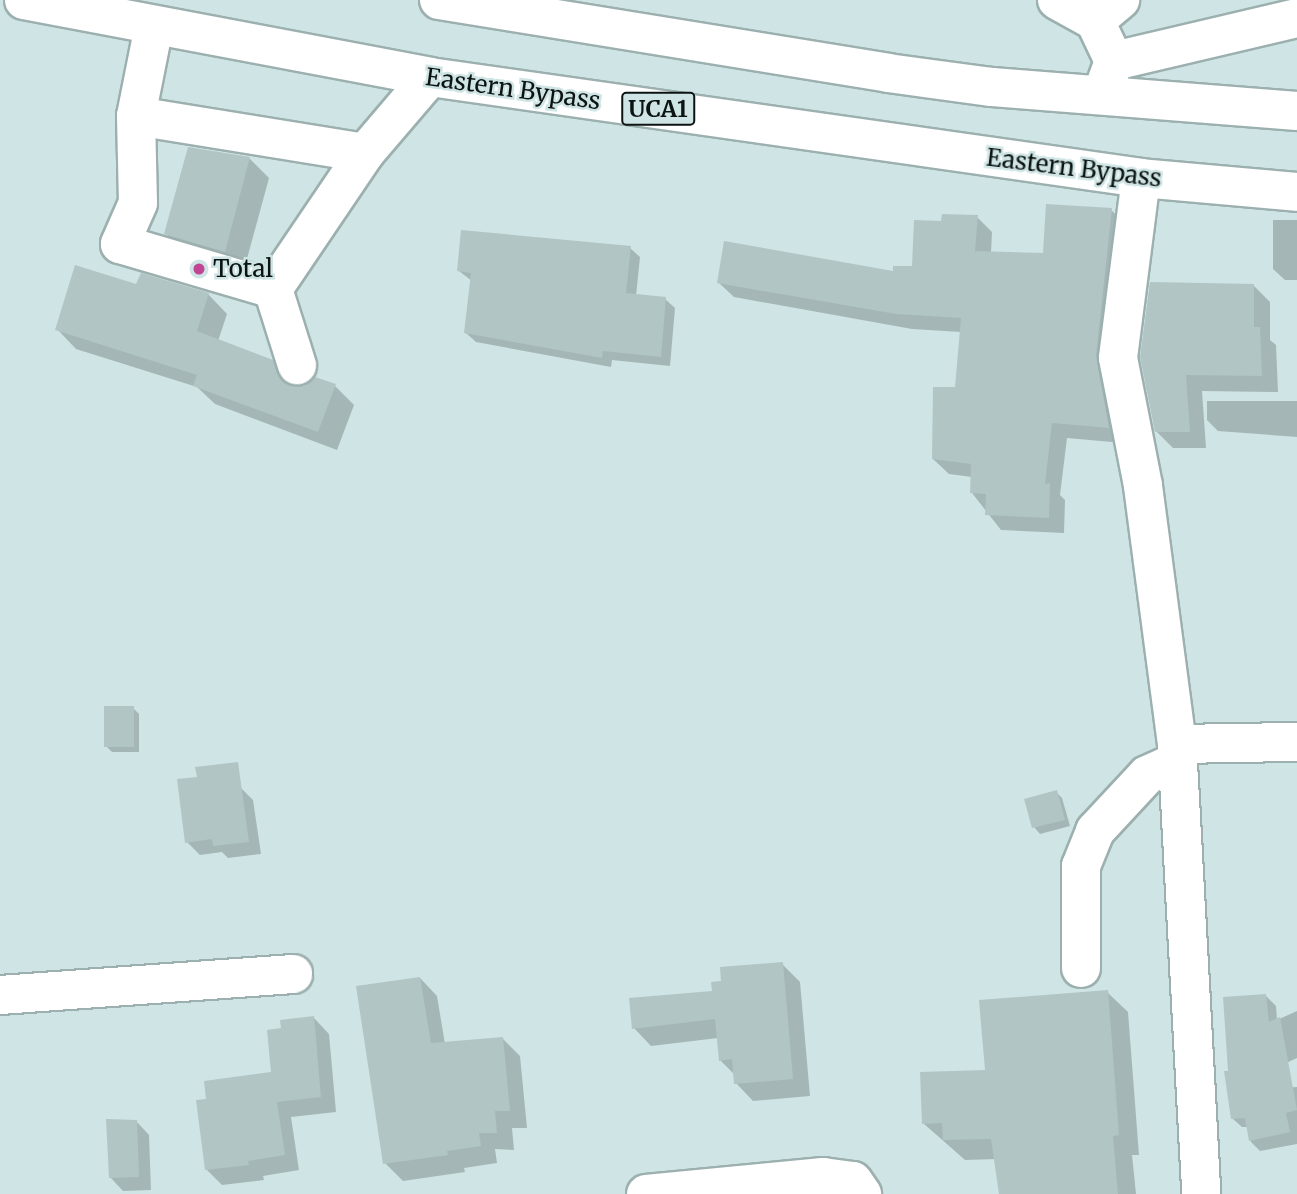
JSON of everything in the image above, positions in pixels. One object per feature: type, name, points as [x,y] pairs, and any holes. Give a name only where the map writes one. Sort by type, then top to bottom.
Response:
[{"type":"main road","name":"Eastern Bypass","points":[[24,0],[430,77],[1141,178],[1297,192]]},
{"type":"main road","points":[[439,0],[888,73],[992,87],[1108,78],[1297,18]]},
{"type":"main road","points":[[1057,0],[1108,11],[1108,78]]},
{"type":"main road","points":[[154,26],[136,116],[138,203],[120,244],[273,289]]},
{"type":"main road","points":[[273,289],[365,153],[430,77]]},
{"type":"main road","points":[[1108,78],[1297,111]]},
{"type":"main road","points":[[136,116],[365,153]]},
{"type":"main road","points":[[1141,178],[1118,358],[1143,486],[1177,753],[1201,1194]]},
{"type":"main road","points":[[273,289],[297,365]]},
{"type":"main road","points":[[1081,968],[1081,866],[1095,831],[1147,775],[1177,753],[1297,742]]},
{"type":"main road","points":[[0,995],[293,974]]},
{"type":"main road","points":[[646,1194],[823,1177],[853,1181],[862,1194]]},
{"type":"building","points":[[188,147],[250,157],[225,252],[164,234]]},
{"type":"building","points":[[1046,204],[1112,208],[1096,356],[1109,428],[1052,423],[1045,484],[1050,483],[1049,518],[985,515],[986,494],[970,493],[971,464],[932,459],[933,387],[955,387],[961,318],[896,314],[717,283],[724,241],[893,271],[893,266],[912,266],[914,220],[941,221],[942,214],[978,215],[975,251],[1043,253]]},
{"type":"building","points":[[461,230],[631,246],[626,293],[666,297],[661,357],[603,351],[602,358],[464,333],[471,273],[457,271]]},
{"type":"building","points":[[75,265],[136,284],[141,273],[209,293],[197,331],[273,360],[282,381],[292,386],[304,386],[315,377],[336,384],[318,432],[193,386],[197,375],[55,330]]},
{"type":"building","points":[[1150,282],[1254,284],[1254,327],[1260,327],[1262,376],[1186,375],[1190,432],[1155,432],[1140,357]]},
{"type":"building","points":[[104,706],[134,706],[134,747],[104,747]]},
{"type":"building","points":[[238,762],[249,842],[213,846],[212,839],[185,843],[177,779],[197,777],[195,767]]},
{"type":"building","points":[[1057,790],[1065,820],[1032,828],[1024,799]]},
{"type":"building","points":[[783,962],[793,1079],[734,1084],[732,1059],[719,1061],[715,1019],[632,1029],[629,998],[712,991],[711,982],[721,981],[720,967]]},
{"type":"building","points":[[420,977],[431,1043],[503,1037],[510,1111],[495,1111],[497,1133],[479,1133],[481,1146],[447,1151],[448,1155],[383,1164],[356,986]]},
{"type":"building","points":[[1108,990],[1119,1135],[1113,1136],[1118,1194],[999,1194],[991,1139],[943,1140],[942,1123],[922,1124],[920,1072],[985,1070],[979,1000]]},
{"type":"building","points":[[1266,994],[1269,1022],[1280,1017],[1297,1110],[1286,1113],[1290,1132],[1249,1141],[1245,1118],[1231,1119],[1224,1071],[1228,1071],[1223,997]]},
{"type":"building","points":[[314,1016],[321,1097],[277,1102],[285,1155],[248,1161],[249,1165],[205,1170],[196,1100],[206,1099],[204,1081],[271,1072],[267,1030],[281,1028],[280,1020]]},
{"type":"building","points":[[106,1119],[137,1120],[139,1177],[109,1178]]},
{"type":"place","name":"Total","points":[[199,269]]}]
